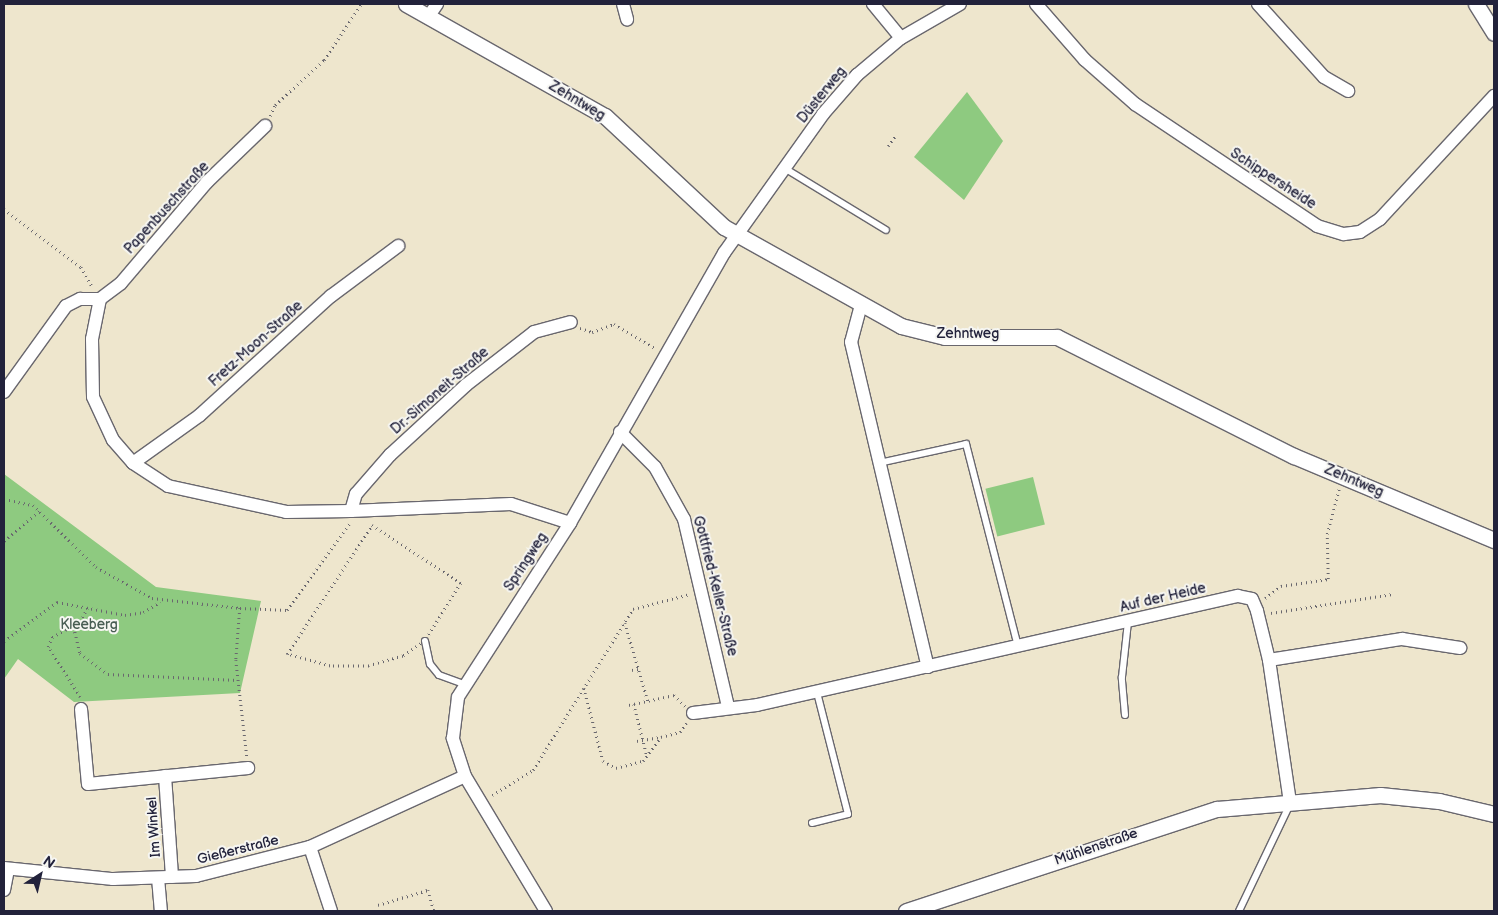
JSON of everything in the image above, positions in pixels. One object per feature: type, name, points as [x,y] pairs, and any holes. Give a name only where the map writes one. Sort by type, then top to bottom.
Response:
[{"type":"street","name":"Zehntweg","points":[[406,4],[605,116],[698,206],[738,236],[861,305],[922,333],[1057,337],[1342,476],[1494,540]]},
{"type":"street","points":[[428,17],[436,4]]},
{"type":"street","points":[[623,4],[627,19]]},
{"type":"street","points":[[873,4],[900,38]]},
{"type":"street","name":"Düsterweg","points":[[738,236],[840,93],[900,38],[960,4]]},
{"type":"street","name":"Schippersheide","points":[[1036,4],[1086,60],[1135,104],[1317,226],[1344,234],[1360,232],[1380,219],[1494,96]]},
{"type":"street","points":[[1258,4],[1324,77],[1348,91]]},
{"type":"street","points":[[1476,4],[1494,33]]},
{"type":"street","name":"Papenbuschstraße","points":[[100,299],[121,282],[207,182],[265,126]]},
{"type":"street","name":"Springweg","points":[[546,911],[465,776],[456,754],[452,724],[464,684],[570,523],[620,432],[738,236]]},
{"type":"street","name":"Fretz-Moon-Straße","points":[[133,463],[200,415],[331,296],[398,246]]},
{"type":"street","points":[[4,392],[66,306],[80,299],[100,299],[92,339],[93,397],[113,440],[133,463],[168,486],[227,502],[286,512],[511,504],[570,523]]},
{"type":"street","points":[[693,714],[817,692],[928,667],[851,342],[861,305]]},
{"type":"street","name":"Dr.-Simoneit-Straße","points":[[355,511],[356,494],[390,455],[466,385],[534,332],[571,322]]},
{"type":"street","name":"Gottfried-Keller-Straße","points":[[620,432],[655,467],[684,519],[703,591],[728,707]]},
{"type":"street","name":"Auf der Heide","points":[[928,667],[1238,596],[1252,599],[1269,660],[1290,802]]},
{"type":"street","points":[[1269,660],[1402,639],[1460,648]]},
{"type":"street","name":"Im Winkel","points":[[81,709],[88,784],[248,768]]},
{"type":"street","name":"Im Winkel","points":[[165,776],[172,876]]},
{"type":"street","name":"Gießerstraße","points":[[6,868],[58,876],[158,878],[235,868],[310,847],[465,776]]},
{"type":"street","name":"Mühlenstraße","points":[[906,911],[1177,820],[1217,809],[1380,795],[1438,801],[1494,814]]},
{"type":"street","points":[[310,847],[331,911]]},
{"type":"street","points":[[4,890],[6,868]]},
{"type":"street","points":[[158,878],[161,911]]},
{"type":"lane","points":[[786,169],[886,230]]},
{"type":"lane","points":[[879,463],[966,444],[1018,647]]},
{"type":"lane","points":[[1125,714],[1122,677],[1128,622]]},
{"type":"lane","points":[[425,641],[430,664],[439,675],[464,684]]},
{"type":"lane","points":[[812,823],[848,814],[817,692]]},
{"type":"lane","points":[[1239,911],[1290,802]]},
{"type":"path","points":[[265,126],[275,106],[324,60],[361,4]]},
{"type":"path","points":[[888,146],[896,135]]},
{"type":"path","points":[[4,209],[81,267],[100,299]]},
{"type":"path","points":[[571,322],[592,332],[614,324],[656,348]]},
{"type":"path","points":[[1342,476],[1327,534],[1328,579],[1281,586],[1265,597],[1267,614],[1393,594]]},
{"type":"path","points":[[4,499],[40,510],[96,567],[160,602],[287,610],[355,511]]},
{"type":"path","points":[[4,541],[40,510]]},
{"type":"path","points":[[372,525],[461,583],[425,641],[403,656],[369,666],[330,666],[287,654],[372,525]]},
{"type":"path","points":[[480,803],[533,770],[633,609],[703,591]]},
{"type":"path","points":[[4,641],[49,605],[65,601],[134,615],[160,602]]},
{"type":"path","points":[[81,709],[77,689],[48,647],[52,637],[74,627],[88,606]]},
{"type":"path","points":[[240,608],[238,680],[246,752]]},
{"type":"path","points":[[625,622],[648,700]]},
{"type":"path","points":[[74,627],[80,653],[108,674],[238,680]]},
{"type":"path","points":[[632,670],[638,669]]},
{"type":"path","points":[[584,688],[602,761],[616,768],[647,756],[661,737]]},
{"type":"path","points":[[629,705],[674,695],[693,714],[680,732],[637,741]]},
{"type":"path","points":[[634,704],[647,756]]},
{"type":"path","points":[[378,905],[428,890],[434,911]]},
{"type":"green space","points":[[967,92],[1003,141],[964,200],[914,157]]},
{"type":"green space","name":"Kleeberg","points":[[4,474],[156,587],[261,601],[240,693],[74,702],[18,659],[4,679]]},
{"type":"green space","points":[[1033,477],[1045,525],[997,536],[985,489]]}]
